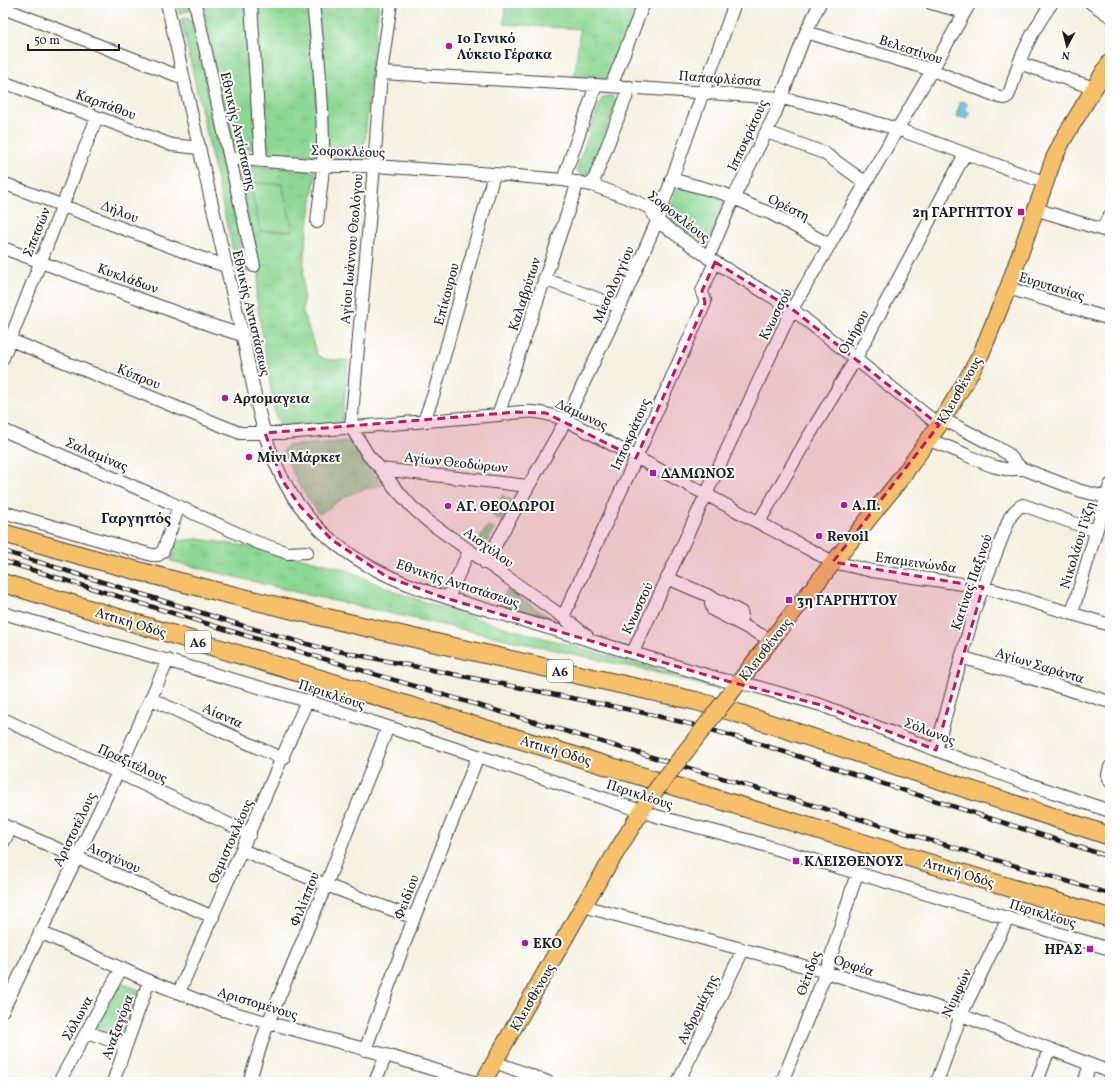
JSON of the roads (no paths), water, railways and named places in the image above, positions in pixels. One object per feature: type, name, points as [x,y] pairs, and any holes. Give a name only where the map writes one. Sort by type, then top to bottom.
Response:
[{"type":"highway","name":"Α6","points":[[3,533],[60,550],[203,588],[375,629],[696,701],[759,720],[1110,836]]},
{"type":"highway","name":"Αττική Οδός","points":[[3,583],[1110,918]]},
{"type":"main road","name":"Κλεισθένους","points":[[484,1082],[583,906],[645,805],[771,640],[899,481],[941,422],[972,372],[1008,288],[1044,182],[1057,151],[1110,62]]},
{"type":"street","name":"Εθνικής Αντιστάσεως","points":[[167,3],[265,433],[282,480],[300,506],[332,540],[357,559],[403,583],[448,598],[723,680],[738,683]]},
{"type":"street","name":"Εθνικής Αντίστασης","points":[[195,3],[254,266]]},
{"type":"street","points":[[250,3],[261,161]]},
{"type":"street","points":[[313,3],[320,66],[323,166],[317,222]]},
{"type":"street","name":"Αγίου Ιωάννου Θεολόγου","points":[[351,427],[381,73],[391,3]]},
{"type":"street","points":[[611,86],[644,3]]},
{"type":"street","name":"Μεσολογγίου","points":[[485,563],[566,420],[620,307],[657,221],[735,3]]},
{"type":"street","name":"Ιπποκράτους","points":[[563,617],[705,303],[705,298],[702,291],[711,260],[734,197],[768,132],[806,32],[820,3]]},
{"type":"street","points":[[931,3],[967,8]]},
{"type":"street","points":[[1052,3],[1038,25],[1019,63],[1094,88]]},
{"type":"street","points":[[1091,3],[1110,16]]},
{"type":"street","points":[[3,8],[184,78]]},
{"type":"street","name":"Κνωσσού","points":[[633,652],[792,309],[967,8]]},
{"type":"street","name":"Βελεστίνου","points":[[806,32],[932,70],[999,97],[1005,98],[1010,92],[1019,63]]},
{"type":"street","name":"Παπαφλέσσα","points":[[381,73],[630,87],[781,98],[832,110],[897,130],[1044,182]]},
{"type":"street","name":"Καρπάθου","points":[[3,82],[98,116],[172,145],[199,148]]},
{"type":"street","points":[[563,180],[596,85]]},
{"type":"street","points":[[592,185],[630,87]]},
{"type":"street","name":"Σπετσών","points":[[3,358],[6,338],[40,262],[98,116]]},
{"type":"street","points":[[768,132],[824,153],[866,183]]},
{"type":"street","name":"Ομήρου","points":[[759,522],[807,438],[855,360],[965,154]]},
{"type":"street","name":"Σοφοκλέους","points":[[230,158],[323,166],[374,166],[563,180],[592,185],[626,197],[648,207],[657,221],[711,260],[792,309],[855,360],[941,422],[990,444],[1008,454],[1021,468]]},
{"type":"street","name":"Επίκουρου","points":[[424,421],[434,393],[494,174]]},
{"type":"street","name":"Ορέστη","points":[[671,179],[734,197],[770,213],[830,245]]},
{"type":"street","name":"Καλαβρύτων","points":[[498,415],[507,393],[544,279],[578,182]]},
{"type":"street","name":"Δήλου","points":[[3,183],[201,258],[226,266]]},
{"type":"street","points":[[1035,209],[1106,230],[1110,216]]},
{"type":"street","name":"Κυκλάδων","points":[[3,248],[242,336]]},
{"type":"street","points":[[544,279],[620,307]]},
{"type":"street","name":"Ευρυτανίας","points":[[1008,288],[1110,320]]},
{"type":"street","name":"Κύπρου","points":[[6,338],[240,433],[265,433]]},
{"type":"street","name":"Δάμωνος","points":[[265,433],[498,415],[517,412],[534,411],[546,413],[566,420],[833,562]]},
{"type":"street","name":"Αισχύλου","points":[[351,427],[368,455],[412,507],[429,522],[563,617],[592,640]]},
{"type":"street","name":"Σαλαμίνας","points":[[3,430],[179,506],[256,542],[288,553],[307,552]]},
{"type":"street","points":[[928,440],[1002,469],[1014,470],[1021,468],[1081,491],[1108,491]]},
{"type":"street","name":"Αγίων Θεοδώρων","points":[[381,469],[528,486]]},
{"type":"street","name":"Νικολάου Γύζη","points":[[1072,613],[1108,491]]},
{"type":"street","name":"Κατίνας Παξινού","points":[[936,750],[975,608],[1010,517],[1019,506],[1023,505],[1096,531]]},
{"type":"street","points":[[3,512],[152,556],[158,555],[163,551],[179,506]]},
{"type":"street","points":[[448,598],[469,551]]},
{"type":"street","name":"Επαμεινώνδα","points":[[833,562],[872,571],[983,587],[1110,625]]},
{"type":"street","points":[[667,578],[742,612],[739,623],[771,640]]},
{"type":"street","name":"Περικλέους","points":[[3,613],[307,701],[478,756],[645,805],[747,840],[1110,949]]},
{"type":"street","name":"Αγίων Σαράντα","points":[[961,658],[1110,702]]},
{"type":"street","name":"Αριστοτέλους","points":[[3,1010],[118,772],[168,660]]},
{"type":"street","name":"Σόλωνος","points":[[738,683],[821,705],[1020,781],[1110,811]]},
{"type":"street","name":"Αίαντα","points":[[151,699],[283,759]]},
{"type":"street","name":"Θεμιστοκλέους","points":[[179,992],[283,759],[307,701]]},
{"type":"street","name":"Πραξιτέλους","points":[[3,719],[250,834]]},
{"type":"street","name":"Φιλίππου","points":[[249,1082],[268,1023],[326,885],[388,727]]},
{"type":"street","name":"Φειδίου","points":[[365,1050],[414,918],[478,756]]},
{"type":"street","points":[[1110,766],[1108,775],[1110,781]]},
{"type":"street","points":[[3,843],[7,826]]},
{"type":"street","name":"Αισχύνου","points":[[7,826],[213,917]]},
{"type":"street","points":[[242,850],[326,885],[414,918]]},
{"type":"street","name":"Θέτιδος","points":[[782,1082],[826,972],[857,873]]},
{"type":"street","name":"Ορφέα","points":[[583,906],[826,972],[961,1015],[1110,1072]]},
{"type":"street","name":"Νυμφών","points":[[937,1082],[961,1015],[1008,918]]},
{"type":"street","name":"Αριστομένους","points":[[40,932],[121,969],[223,1010],[386,1055],[474,1082]]},
{"type":"street","name":"Ανδρομάχης","points":[[678,1082],[743,950]]},
{"type":"street","name":"Σόλωνα","points":[[59,1082],[88,1032],[121,969]]},
{"type":"street","name":"Αναξαγόρα","points":[[113,1082],[150,981]]},
{"type":"street","points":[[88,1032],[126,1046]]},
{"type":"street","points":[[1037,1082],[1049,1049]]},
{"type":"street","points":[[375,1082],[386,1055]]},
{"type":"street","points":[[495,1062],[548,1082]]},
{"type":"street","points":[[1084,1082],[1090,1065]]},
{"type":"water","points":[[961,101],[967,103],[966,111],[969,112],[969,116],[967,119],[956,116]]},
{"type":"railway","points":[[3,551],[247,627],[318,647],[636,711],[694,725],[760,744],[1110,857]]},
{"type":"railway","points":[[3,561],[244,635],[1110,894]]},
{"type":"place","name":"1ο Γενικό Λύκειο Γέρακα","points":[[449,46]]},
{"type":"place","name":"2η ΓΑΡΓΗΤΤΟΥ","points":[[1021,212]]},
{"type":"place","name":"Αρτομαγεια","points":[[225,398]]},
{"type":"place","name":"Μίνι Μάρκετ","points":[[249,457]]},
{"type":"place","name":"ΔΑΜΩΝΟΣ","points":[[653,473]]},
{"type":"place","name":"Α.Π.","points":[[844,505]]},
{"type":"place","name":"ΑΓ. ΘΕΟΔΩΡΟΙ","points":[[448,506]]},
{"type":"place","name":"Revoil","points":[[819,536]]},
{"type":"place","name":"3η ΓΑΡΓΗΤΤΟΥ","points":[[789,600]]},
{"type":"place","name":"ΚΛΕΙΣΘΕΝΟΥΣ","points":[[796,861]]},
{"type":"place","name":"ΕΚΟ","points":[[525,943]]},
{"type":"place","name":"ΗΡΑΣ","points":[[1090,949]]},
{"type":"district","name":"Γαργηττός","points":[[136,518]]}]
